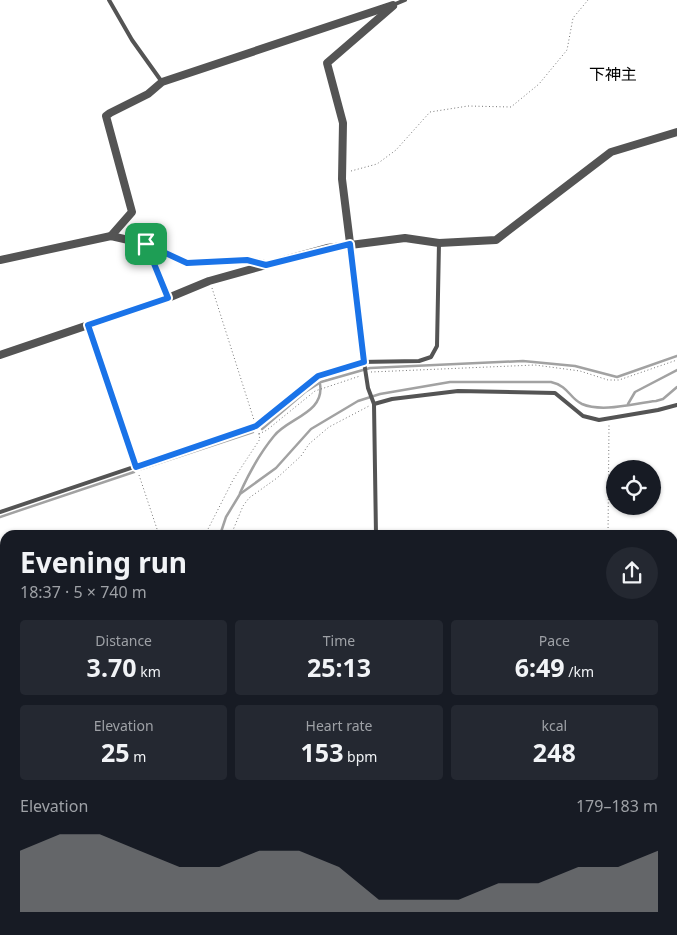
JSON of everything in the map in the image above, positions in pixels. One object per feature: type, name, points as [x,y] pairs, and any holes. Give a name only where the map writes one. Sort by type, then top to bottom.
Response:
[{"type":"street","points":[[110,236],[132,212],[106,116],[148,94],[162,82],[393,5]]},
{"type":"street","points":[[350,244],[342,173],[343,123],[327,64],[393,5]]},
{"type":"street","points":[[0,355],[168,298],[209,281],[350,244],[405,238],[439,243],[496,240],[610,152],[677,132]]},
{"type":"street","points":[[0,260],[110,236],[146,244],[187,263],[247,260],[266,265]]},
{"type":"street","points":[[146,244],[168,298]]},
{"type":"street","points":[[88,325],[136,467]]},
{"type":"lane","points":[[109,0],[132,40],[162,82]]},
{"type":"lane","points":[[393,5],[404,0]]},
{"type":"lane","points":[[0,512],[256,426],[318,376],[420,361],[431,357],[435,351],[439,243]]},
{"type":"lane","points":[[365,368],[374,404],[376,530]]},
{"type":"lane","points":[[374,404],[392,399],[458,391],[555,392],[583,416],[600,420],[677,405]]},
{"type":"path","points":[[342,173],[377,164],[396,150],[430,112],[468,106],[511,108],[539,84],[566,50],[573,18],[588,0]]},
{"type":"path","points":[[350,244],[365,368]]},
{"type":"path","points":[[208,530],[233,480],[260,439],[209,281]]},
{"type":"path","points":[[258,434],[268,430],[317,390],[365,368],[378,371],[446,370],[535,365],[580,371],[608,380],[619,380],[677,360]]},
{"type":"path","points":[[233,530],[243,506],[301,456],[309,444],[329,427],[374,404]]},
{"type":"path","points":[[608,419],[610,433],[608,530]]},
{"type":"path","points":[[136,467],[157,530]]},
{"type":"waterway","points":[[262,429],[305,392],[321,382],[370,368],[523,361],[575,366],[617,377],[677,356]]},
{"type":"waterway","points":[[628,404],[635,392],[677,370]]},
{"type":"waterway","points":[[222,530],[226,517],[240,494],[276,468],[311,429],[358,401],[380,394],[450,382],[551,382],[562,386],[574,399],[582,404],[590,407],[609,408],[663,399],[677,387]]},
{"type":"waterway","points":[[240,493],[255,463],[274,436],[317,402],[320,394],[320,384]]},
{"type":"waterway","points":[[141,469],[253,432]]},
{"type":"waterway","points":[[0,517],[134,472]]},
{"type":"district","name":"下神主","points":[[613,74]]},
{"type":"route","points":[[146,244],[187,263],[247,260],[266,265],[327,248],[350,244],[364,362],[332,370],[318,376],[261,424],[136,467],[88,325],[168,298],[146,244]]}]
